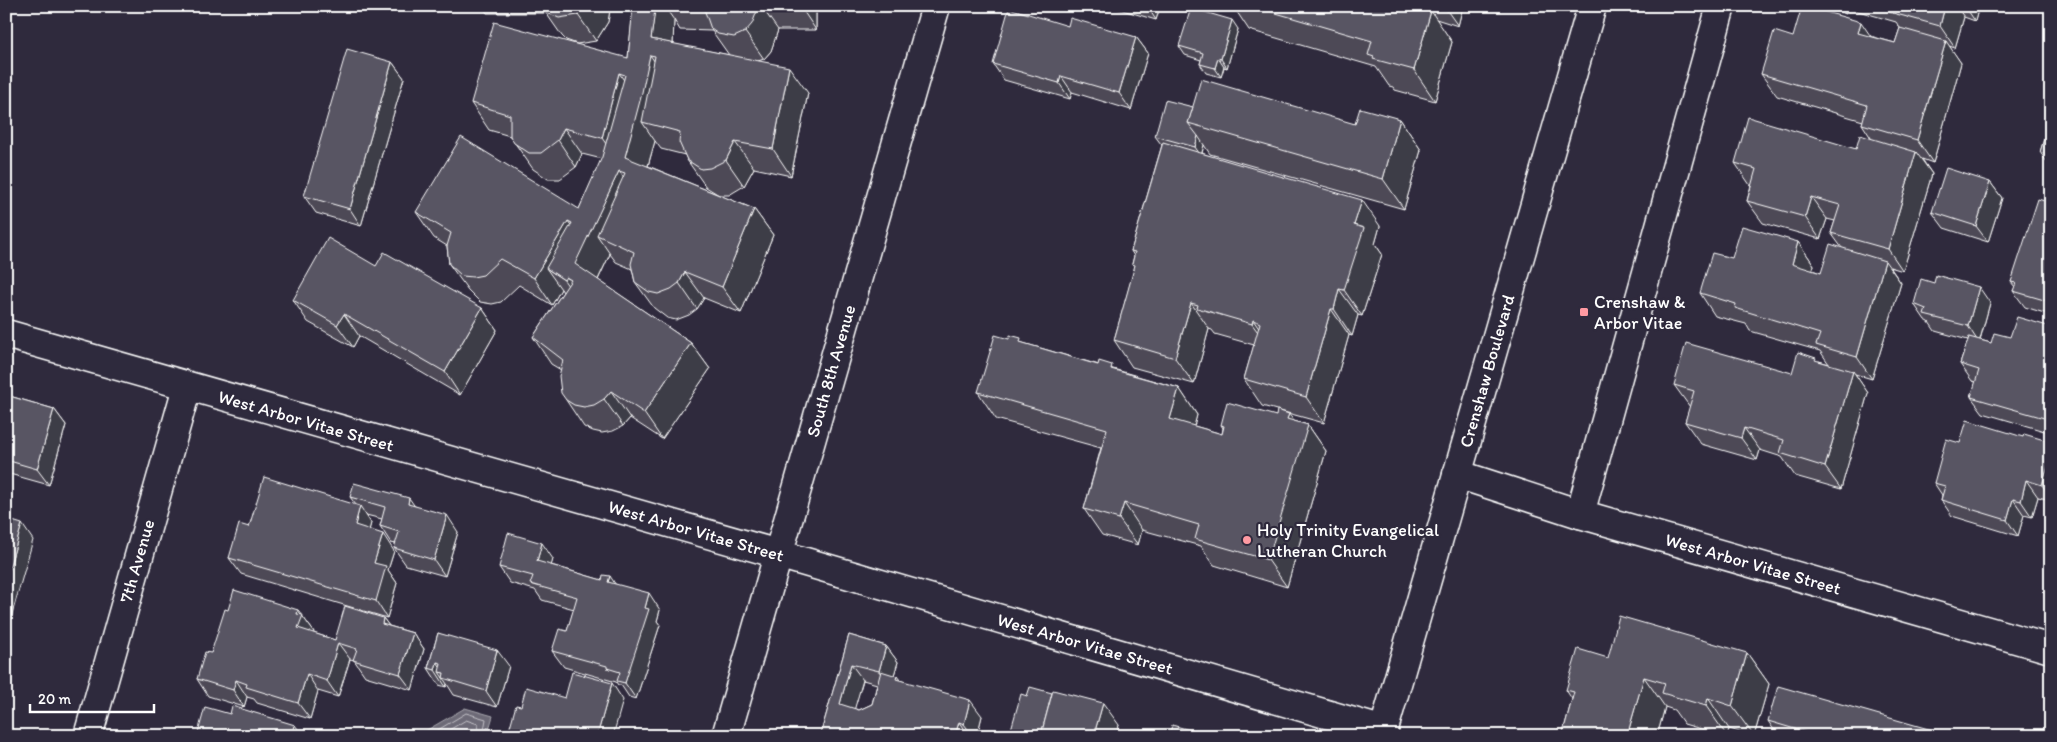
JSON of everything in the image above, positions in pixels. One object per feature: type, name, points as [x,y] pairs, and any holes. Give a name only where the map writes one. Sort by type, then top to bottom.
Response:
[{"type":"street","name":"South 8th Avenue","points":[[726,736],[936,6]]},
{"type":"street","name":"Crenshaw Boulevard","points":[[1383,733],[1592,6]]},
{"type":"street","points":[[1580,514],[1721,6]]},
{"type":"street","name":"West Arbor Vitae Street","points":[[6,334],[778,554],[1383,733]]},
{"type":"street","name":"7th Avenue","points":[[88,736],[187,387]]},
{"type":"street","name":"West Arbor Vitae Street","points":[[1457,474],[1580,514],[2051,649]]},
{"type":"water","points":[[465,708],[493,716],[487,736],[424,736],[422,733]]},
{"type":"building","points":[[542,6],[583,6],[578,15],[559,18],[547,13]]},
{"type":"building","points":[[633,6],[655,6],[651,39],[789,67],[773,149],[735,142],[726,160],[710,168],[701,169],[687,160],[679,142],[680,132],[642,122],[655,56],[650,55],[625,157],[754,209],[722,287],[685,272],[679,283],[671,289],[658,294],[649,292],[635,282],[631,264],[634,252],[597,235],[625,173],[619,171],[575,264],[691,343],[644,413],[611,391],[604,399],[594,405],[584,407],[574,405],[566,400],[561,393],[559,376],[563,360],[533,337],[571,280],[566,277],[564,280],[546,268],[572,223],[568,221],[534,278],[500,259],[483,275],[473,277],[462,276],[449,264],[447,246],[451,233],[416,212],[461,137],[579,209],[602,157],[625,75],[619,73],[602,138],[564,128],[558,140],[541,153],[529,153],[514,143],[510,136],[510,115],[471,103],[494,22],[628,58]]},
{"type":"building","points":[[703,6],[759,6],[752,24],[745,32],[734,37],[718,34],[711,29]]},
{"type":"building","points":[[1252,6],[1414,6],[1431,11],[1414,70],[1373,59],[1374,57],[1368,55],[1372,41]]},
{"type":"building","points":[[1436,6],[1447,6],[1446,9]]},
{"type":"building","points":[[1802,6],[1861,22],[1858,33],[1895,43],[1900,28],[1946,41],[1917,140],[1862,124],[1867,105],[1761,74],[1774,31],[1793,37]]},
{"type":"building","points":[[1891,6],[1945,6],[1940,26],[1889,12]]},
{"type":"building","points":[[1009,8],[1068,26],[1070,18],[1136,37],[1119,93],[1061,76],[1059,83],[993,64]]},
{"type":"building","points":[[1191,8],[1232,20],[1221,59],[1218,58],[1215,68],[1200,64],[1203,53],[1179,46]]},
{"type":"building","points":[[347,49],[392,62],[350,209],[304,196]]},
{"type":"building","points":[[1201,79],[1355,124],[1360,108],[1400,119],[1383,179],[1188,123]]},
{"type":"building","points":[[1165,100],[1193,107],[1188,123],[1198,136],[1195,147],[1155,136]]},
{"type":"building","points":[[1748,117],[1856,149],[1860,135],[1916,152],[1888,249],[1831,233],[1840,205],[1811,197],[1805,217],[1747,201],[1756,169],[1735,163]]},
{"type":"building","points":[[2051,117],[2051,156],[2040,152]]},
{"type":"building","points":[[1163,142],[1362,200],[1354,225],[1364,228],[1344,290],[1339,289],[1334,309],[1331,309],[1306,397],[1244,379],[1260,323],[1253,320],[1252,324],[1197,308],[1198,305],[1191,303],[1175,358],[1114,340],[1135,265],[1132,264],[1135,252],[1131,251]]},
{"type":"building","points":[[1946,168],[1990,182],[1976,226],[1932,212]]},
{"type":"building","points":[[2051,170],[2051,185],[2047,184]]},
{"type":"building","points":[[2038,199],[2051,203],[2051,302],[2013,291],[2016,283],[2011,282]]},
{"type":"building","points":[[1742,226],[1798,242],[1792,264],[1821,273],[1830,244],[1885,261],[1857,357],[1816,345],[1820,334],[1735,308],[1736,304],[1700,293],[1712,253],[1732,258]]},
{"type":"building","points":[[328,238],[376,266],[384,252],[482,308],[445,372],[344,314],[337,325],[293,300]]},
{"type":"building","points":[[1936,275],[1979,287],[1968,326],[1924,315],[1926,309],[1914,304],[1921,279],[1934,283]]},
{"type":"building","points":[[2017,317],[2051,327],[2051,420],[1971,397],[1979,370],[1960,364],[1969,337],[1991,343],[1994,333],[2010,337]]},
{"type":"building","points":[[995,335],[1009,339],[1010,335],[1021,338],[1020,342],[1098,365],[1099,361],[1112,365],[1111,369],[1179,388],[1170,419],[1222,434],[1224,426],[1221,425],[1227,402],[1276,416],[1277,410],[1289,414],[1287,419],[1308,425],[1268,560],[1195,539],[1199,525],[1124,503],[1119,519],[1084,509],[1107,429],[978,392]]},
{"type":"building","points":[[1686,343],[1792,373],[1798,352],[1816,358],[1815,360],[1853,371],[1825,467],[1780,453],[1784,440],[1744,428],[1741,438],[1685,422],[1694,391],[1674,385]]},
{"type":"building","points":[[6,395],[54,409],[37,469],[6,460]]},
{"type":"building","points":[[1967,420],[2023,437],[2024,434],[2051,442],[2051,457],[2042,485],[2026,480],[2021,501],[2013,499],[2007,520],[1941,500],[1945,486],[1934,483],[1946,439],[1960,443]]},
{"type":"building","points":[[264,477],[360,506],[355,525],[383,534],[374,563],[386,566],[376,601],[229,558],[239,524],[249,527]]},
{"type":"building","points":[[354,483],[409,498],[408,504],[447,515],[434,560],[394,548],[399,532],[380,526],[385,507],[350,497]]},
{"type":"building","points":[[6,519],[22,524],[6,579]]},
{"type":"building","points":[[508,533],[542,543],[537,561],[602,580],[603,575],[610,576],[608,582],[649,593],[645,608],[649,609],[625,683],[617,681],[620,672],[607,668],[607,666],[552,651],[559,629],[567,631],[577,597],[530,584],[533,576],[499,567]]},
{"type":"building","points":[[234,590],[298,610],[297,614],[303,615],[298,628],[335,640],[345,606],[383,618],[382,624],[413,633],[400,674],[353,660],[357,649],[338,643],[327,681],[307,674],[298,703],[246,687],[247,684],[236,680],[233,690],[197,679],[205,652],[211,653],[225,609],[228,610]]},
{"type":"building","points":[[1619,616],[1747,653],[1732,706],[1708,698],[1706,706],[1662,693],[1665,683],[1644,677],[1627,736],[1562,736],[1574,692],[1566,690],[1578,649],[1608,658]]},
{"type":"building","points":[[438,633],[497,650],[486,691],[443,678],[444,673],[439,672],[441,663],[437,662],[435,670],[428,668]]},
{"type":"building","points":[[849,635],[886,646],[879,671],[851,664],[840,704],[859,710],[872,704],[881,671],[897,676],[896,679],[970,700],[964,724],[959,722],[955,736],[820,736]]},
{"type":"building","points":[[572,672],[612,683],[597,736],[485,736],[487,728],[508,734],[516,705],[521,706],[526,687],[565,698]]},
{"type":"building","points":[[1778,686],[1953,736],[1818,736],[1768,721]]},
{"type":"building","points":[[1030,687],[1052,693],[1042,731],[1046,736],[1020,736],[1010,733],[1021,694],[1027,696]]},
{"type":"building","points":[[1053,690],[1103,703],[1095,731],[1113,736],[1060,736],[1042,731]]},
{"type":"building","points":[[232,706],[295,725],[292,736],[197,736],[205,707],[230,714]]},
{"type":"building","points":[[1172,725],[1211,736],[1169,736]]},
{"type":"place","name":"Crenshaw & Arbor Vitae","points":[[1584,312]]},
{"type":"place","name":"Holy Trinity Evangelical Lutheran Church","points":[[1247,540]]}]
